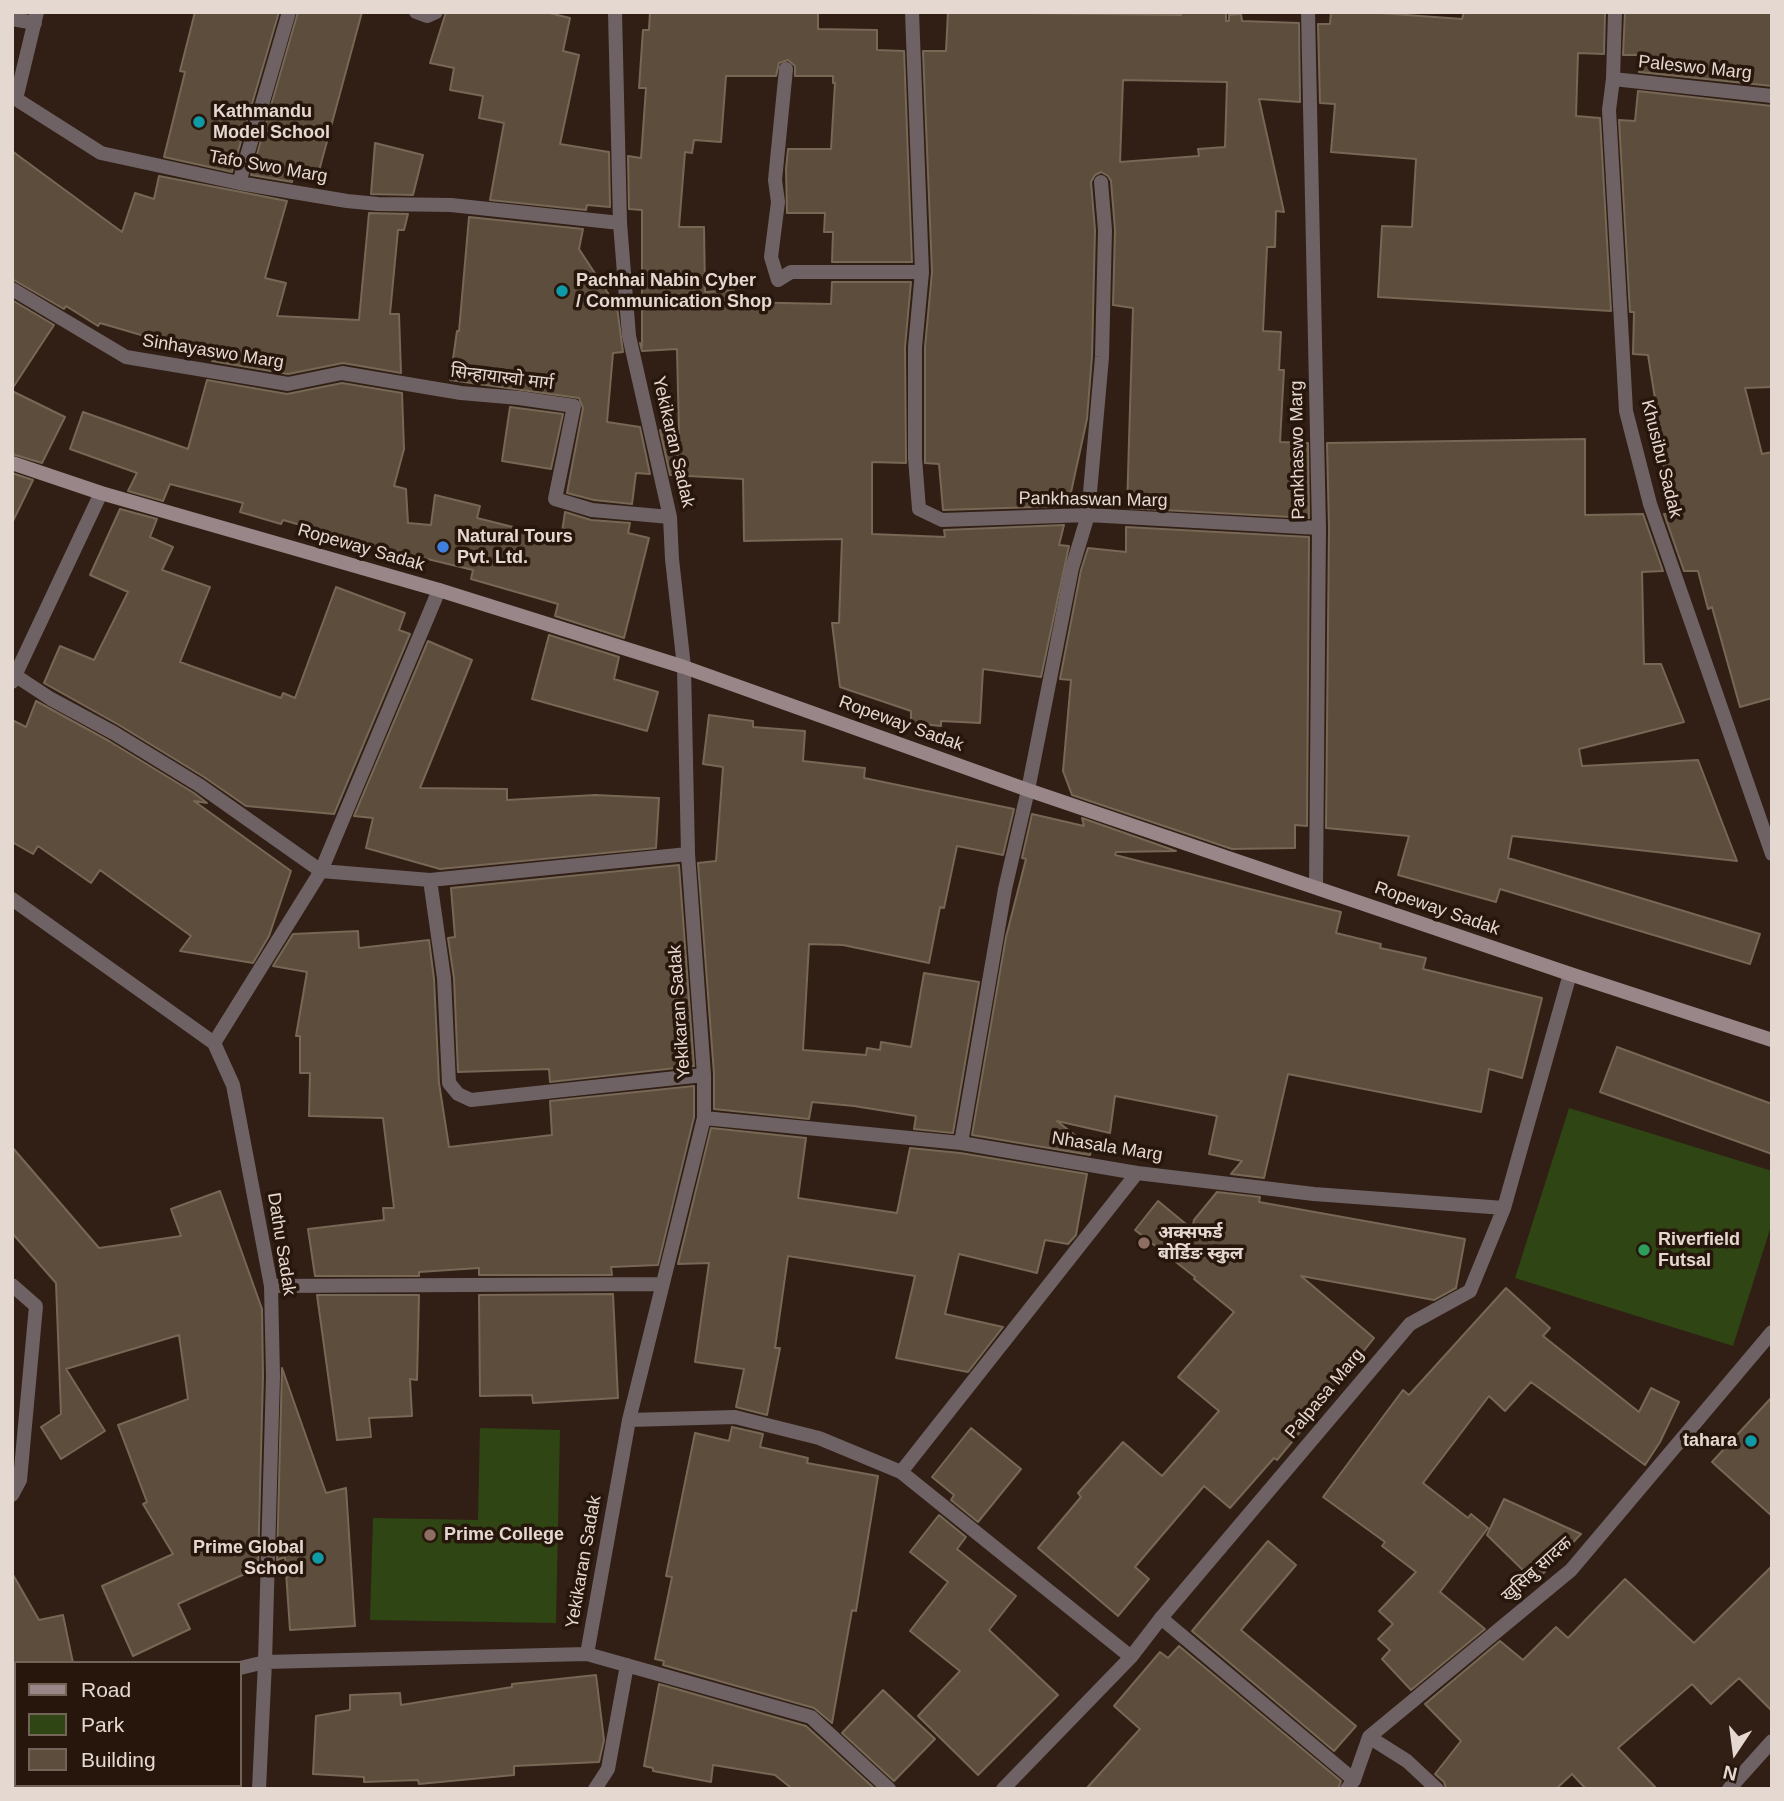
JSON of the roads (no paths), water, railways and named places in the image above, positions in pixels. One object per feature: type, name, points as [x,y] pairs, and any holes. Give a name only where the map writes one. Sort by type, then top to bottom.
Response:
[{"type":"main road","name":"Ropeway Sadak","points":[[12,463],[100,493],[439,590],[684,667],[1028,790],[1772,1040]]},
{"type":"street","points":[[239,183],[289,12]]},
{"type":"street","points":[[416,12],[427,16],[436,12]]},
{"type":"street","name":"Yekikaran Sadak","points":[[242,1668],[265,1662],[587,1654],[629,1420],[704,1118],[704,1075],[688,854],[684,667],[670,517],[629,336],[620,223],[615,12]]},
{"type":"street","points":[[786,69],[775,180],[778,202],[771,257],[778,280],[791,272],[922,272],[912,12]]},
{"type":"street","name":"Pankhaswo Marg","points":[[1308,12],[1319,528],[1316,887]]},
{"type":"street","name":"Khusibu Sadak","points":[[1615,12],[1609,110],[1626,411],[1650,504],[1772,854]]},
{"type":"street","points":[[12,19],[36,18]]},
{"type":"street","name":"Tafo Swo Marg","points":[[36,18],[16,99],[101,153],[239,183],[347,201],[450,205],[620,223]]},
{"type":"street","name":"Paleswo Marg","points":[[1613,79],[1772,96]]},
{"type":"street","points":[[961,1143],[1005,889],[1028,790],[1072,568],[1088,515],[1102,356],[1105,230],[1101,182]]},
{"type":"street","name":"Pankhaswan Marg","points":[[922,272],[915,347],[915,458],[919,509],[942,520],[1088,515],[1319,528]]},
{"type":"street","name":"Sinhayaswo Marg","points":[[12,289],[126,357],[288,384],[342,373]]},
{"type":"street","name":"सिन्हायास्वो मार्ग","points":[[342,373],[461,393],[574,406],[555,499],[592,509],[670,517]]},
{"type":"street","points":[[100,493],[14,679],[114,733],[199,785],[321,871],[430,880],[688,854]]},
{"type":"street","points":[[12,900],[214,1043],[321,871],[439,590]]},
{"type":"street","points":[[430,880],[444,978],[449,1083],[458,1094],[471,1100],[704,1075]]},
{"type":"street","name":"Palpasa Marg","points":[[1003,1789],[1131,1657],[1410,1324],[1470,1291],[1504,1208],[1570,974]]},
{"type":"street","name":"Dathu Sadak","points":[[214,1043],[233,1085],[271,1286],[273,1376],[259,1789]]},
{"type":"street","name":"Nhasala Marg","points":[[704,1118],[961,1143],[1138,1173],[1314,1194],[1504,1208]]},
{"type":"street","points":[[901,1472],[1138,1173]]},
{"type":"street","points":[[271,1286],[663,1284]]},
{"type":"street","points":[[12,1285],[36,1306],[20,1480],[12,1494]]},
{"type":"street","name":"खुसिबु सादक","points":[[1369,1737],[1571,1570],[1772,1332]]},
{"type":"street","points":[[629,1420],[735,1417],[819,1438],[901,1472],[1131,1657]]},
{"type":"street","points":[[1161,1618],[1350,1785],[1369,1737],[1407,1760],[1437,1789]]},
{"type":"street","points":[[587,1654],[811,1717],[889,1789]]},
{"type":"street","points":[[595,1789],[608,1769],[627,1665]]},
{"type":"street","points":[[1729,1789],[1772,1741]]},
{"type":"place","name":"Kathmandu Model School","points":[[199,122]]},
{"type":"place","name":"Pachhai Nabin Cyber / Communication Shop","points":[[562,291]]},
{"type":"place","name":"Natural Tours Pvt. Ltd.","points":[[443,547]]},
{"type":"place","name":"अक्सफर्ड बोर्डिङ स्कुल","points":[[1144,1243]]},
{"type":"place","name":"Riverfield Futsal","points":[[1644,1250]]},
{"type":"place","name":"tahara","points":[[1751,1441]]},
{"type":"place","name":"Prime College","points":[[430,1535]]},
{"type":"place","name":"Prime Global School","points":[[318,1558]]}]
